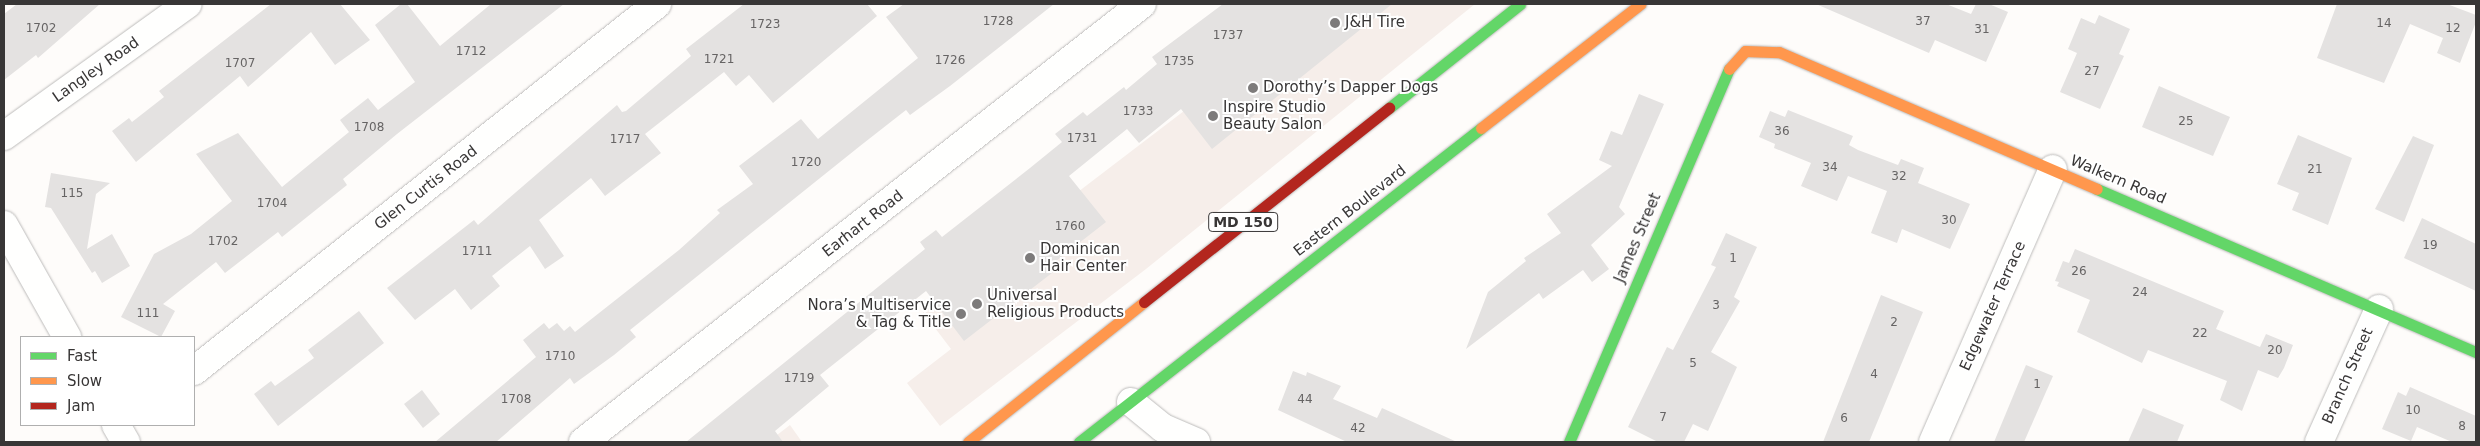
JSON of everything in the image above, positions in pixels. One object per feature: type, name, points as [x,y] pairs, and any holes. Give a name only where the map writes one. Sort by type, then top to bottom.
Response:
[{"type":"main road","name":"MD 150","points":[[968,442],[1520,4]]},
{"type":"main road","name":"Eastern Boulevard","points":[[1080,442],[1640,4]]},
{"type":"main road","name":"Walkern Road","points":[[1745,51],[1779,52],[2476,352]]},
{"type":"main road","name":"James Street","points":[[1569,442],[1714,95],[1724,74],[1745,51]]},
{"type":"street","name":"Langley Road","points":[[4,136],[188,4]]},
{"type":"street","name":"Glen Curtis Road","points":[[195,370],[657,4]]},
{"type":"street","name":"Earhart Road","points":[[583,442],[1142,4]]},
{"type":"street","name":"Edgewater Terrace","points":[[1933,442],[2053,169]]},
{"type":"street","points":[[4,225],[66,336]]},
{"type":"street","name":"Branch Street","points":[[2318,442],[2379,309]]},
{"type":"street","points":[[1131,402],[1163,428],[1196,442]]},
{"type":"shaded area","points":[[1324,4],[1475,4],[1146,269],[940,426],[907,383],[951,349],[922,311]]},
{"type":"shaded area","points":[[790,425],[802,442],[768,442]]},
{"type":"building","points":[[17,4],[100,4],[38,58],[36,55],[4,80],[4,14]]},
{"type":"building","points":[[271,4],[340,4],[370,40],[335,65],[311,32],[248,87],[240,76],[136,162],[112,131],[129,118],[132,122],[164,97],[159,91]]},
{"type":"building","points":[[401,4],[407,4],[440,46],[491,4],[564,4],[397,134],[343,179],[347,185],[282,237],[278,232],[225,273],[216,262],[163,304],[175,311],[162,336],[121,317],[154,254],[191,234],[232,201],[196,154],[238,133],[282,187],[349,132],[340,120],[368,98],[378,110],[415,82],[375,25]]},
{"type":"building","points":[[744,4],[867,4],[877,16],[773,103],[749,75],[736,86],[724,72],[645,134],[661,153],[605,196],[591,178],[539,220],[564,256],[545,269],[530,246],[492,276],[500,286],[471,310],[455,289],[415,320],[387,288],[474,220],[478,225],[617,105],[622,112],[626,111],[691,56],[686,49]]},
{"type":"building","points":[[904,4],[1054,4],[950,86],[910,115],[906,110],[860,146],[630,330],[636,337],[614,355],[574,384],[570,378],[496,442],[435,442],[536,357],[523,340],[544,323],[549,329],[557,323],[564,331],[570,326],[575,332],[679,250],[720,213],[717,210],[753,184],[739,166],[801,119],[818,139],[918,58],[886,17]]},
{"type":"building","points":[[1223,4],[1392,4],[1212,149],[1181,109],[1139,143],[1127,129],[1069,176],[1106,222],[1056,261],[1061,266],[964,341],[926,291],[820,375],[829,386],[775,431],[783,442],[686,442],[925,249],[920,242],[936,230],[942,237],[1030,168],[1062,142],[1055,134],[1083,112],[1087,116],[1124,87],[1126,90],[1157,64],[1152,57]]},
{"type":"building","points":[[1816,4],[1946,4],[1971,14],[1976,4],[1989,4],[2008,12],[1986,62],[1935,40],[1929,53]]},
{"type":"building","points":[[2337,4],[2447,4],[2476,15],[2476,22],[2460,63],[2437,53],[2443,38],[2410,24],[2384,83],[2317,58]]},
{"type":"building","points":[[2099,15],[2130,29],[2119,54],[2124,56],[2100,109],[2060,92],[2077,53],[2068,49],[2081,18],[2095,24]]},
{"type":"building","points":[[2159,86],[2230,117],[2213,156],[2142,127]]},
{"type":"building","points":[[1639,94],[1664,104],[1619,207],[1625,214],[1591,245],[1609,269],[1592,282],[1583,270],[1543,299],[1539,293],[1466,349],[1488,292],[1526,261],[1524,258],[1561,233],[1547,214],[1612,166],[1599,160],[1611,131],[1622,135]]},
{"type":"building","points":[[1788,110],[1853,136],[1849,145],[1858,150],[1898,165],[1901,159],[1924,168],[1918,183],[1970,204],[1950,249],[1902,229],[1897,243],[1871,233],[1887,191],[1848,176],[1837,201],[1801,186],[1811,163],[1774,148],[1775,144],[1759,137],[1770,111],[1785,117]]},
{"type":"building","points":[[2298,135],[2352,158],[2328,225],[2292,210],[2299,193],[2277,184]]},
{"type":"building","points":[[2413,136],[2434,145],[2404,222],[2375,209]]},
{"type":"building","points":[[51,173],[110,183],[96,194],[87,249],[112,234],[130,266],[102,283],[95,271],[92,273],[51,208],[45,207]]},
{"type":"building","points":[[2422,218],[2476,244],[2476,291],[2404,258]]},
{"type":"building","points":[[1726,233],[1757,247],[1734,297],[1740,301],[1711,352],[1737,367],[1708,431],[1693,424],[1684,442],[1658,442],[1628,427],[1667,347],[1673,350],[1716,267],[1711,265]]},
{"type":"building","points":[[2075,249],[2224,311],[2216,329],[2260,347],[2266,334],[2293,345],[2278,378],[2258,370],[2242,411],[2220,400],[2227,381],[2148,350],[2142,363],[2077,332],[2090,300],[2057,286],[2059,282],[2055,281],[2063,261],[2069,263]]},
{"type":"building","points":[[1881,295],[1923,312],[1869,442],[1823,442]]},
{"type":"building","points":[[359,311],[384,343],[278,426],[254,394],[271,381],[275,386],[314,358],[308,350]]},
{"type":"building","points":[[2026,365],[2053,376],[2024,442],[1994,442]]},
{"type":"building","points":[[1293,371],[1306,376],[1307,372],[1341,386],[1333,399],[1377,418],[1382,408],[1457,442],[1347,442],[1278,410]]},
{"type":"building","points":[[2410,387],[2476,416],[2476,442],[2452,442],[2417,427],[2411,441],[2382,429],[2398,392],[2406,396]]},
{"type":"building","points":[[422,390],[440,414],[423,428],[404,404]]},
{"type":"building","points":[[2143,408],[2184,425],[2177,442],[2128,442]]},
{"type":"traffic: fast","points":[[1389,108],[1520,4]]},
{"type":"traffic: fast","points":[[1569,442],[1729,69]]},
{"type":"traffic: fast","points":[[1079,442],[1481,128]]},
{"type":"traffic: fast","points":[[2097,189],[2476,352]]},
{"type":"traffic: slow","points":[[1481,128],[1640,4]]},
{"type":"traffic: slow","points":[[1729,69],[1745,51],[1779,52],[2097,189]]},
{"type":"traffic: slow","points":[[968,442],[1144,302]]},
{"type":"traffic: jam","points":[[1144,302],[1389,108]]},
{"type":"place","name":"J&H Tire","points":[[1335,23]]},
{"type":"place","name":"Dorothy’s Dapper Dogs","points":[[1253,88]]},
{"type":"place","name":"Inspire Studio Beauty Salon","points":[[1213,116]]},
{"type":"place","name":"Dominican Hair Center","points":[[1030,258]]},
{"type":"place","name":"Universal Religious Products","points":[[977,304]]},
{"type":"place","name":"Nora’s Multiservice & Tag & Title","points":[[961,314]]}]
